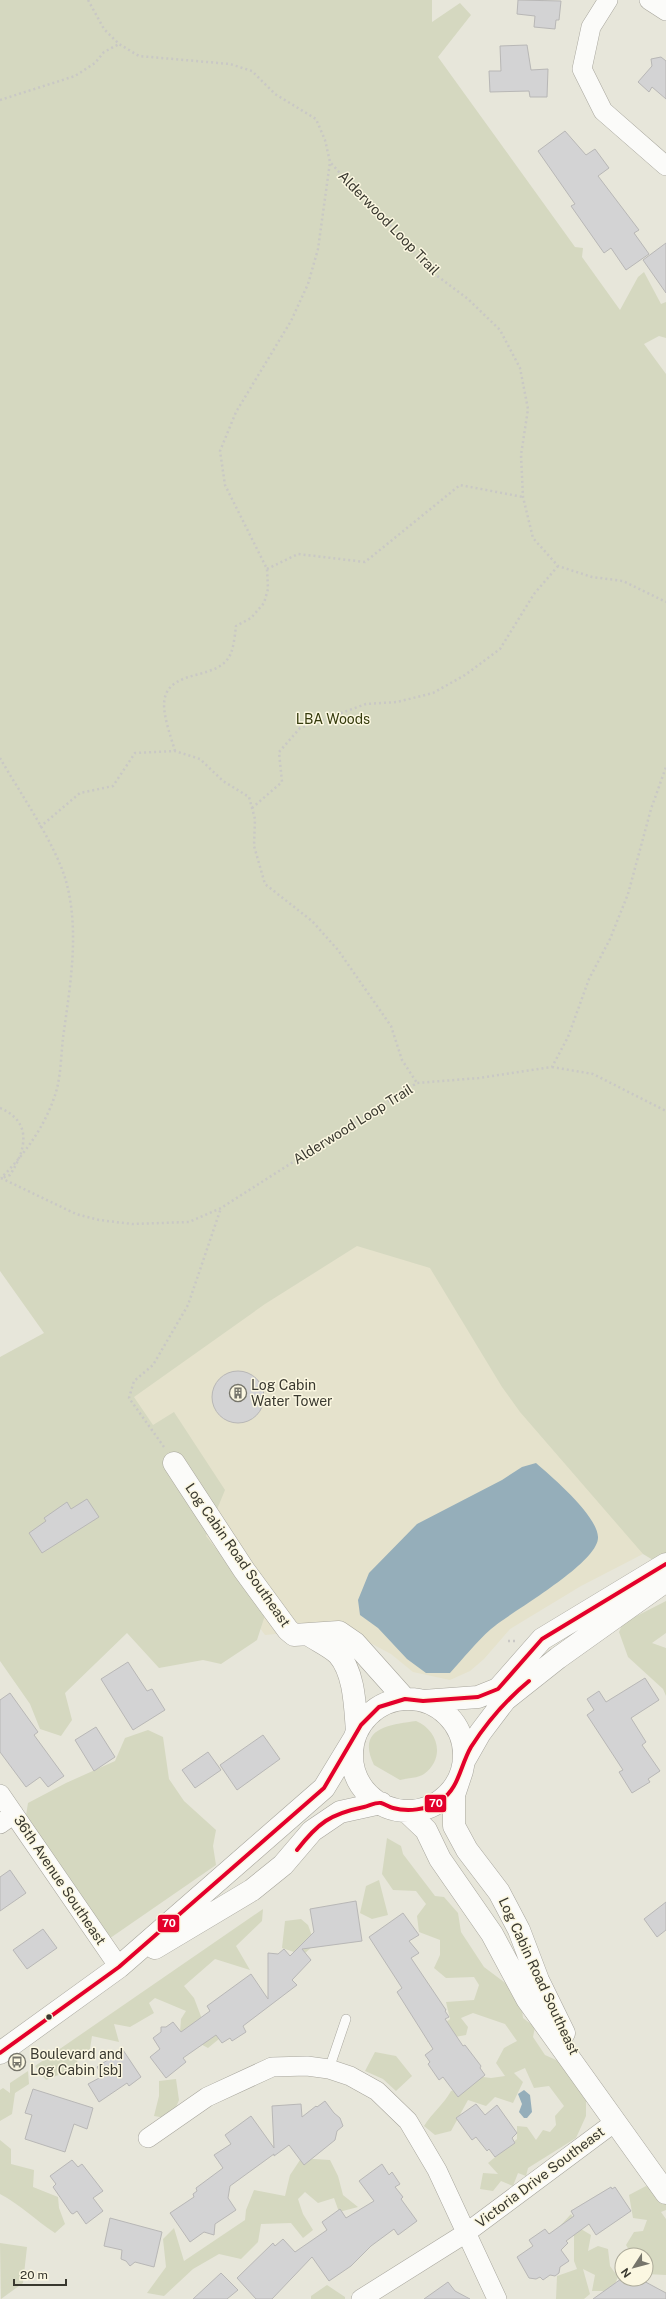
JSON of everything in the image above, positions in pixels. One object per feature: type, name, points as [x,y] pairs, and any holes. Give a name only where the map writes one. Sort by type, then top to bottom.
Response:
[{"type":"street","points":[[608,0],[591,27],[582,68],[603,111],[666,166]]},
{"type":"street","points":[[649,0],[666,11]]},
{"type":"street","name":"Log Cabin Road Southeast","points":[[174,1463],[271,1609],[294,1635],[339,1632],[356,1643],[414,1700]]},
{"type":"street","points":[[0,2053],[120,1967],[324,1788],[356,1734],[369,1715],[380,1706],[414,1700],[478,1697],[498,1689],[542,1639],[666,1564]]},
{"type":"street","points":[[356,1734],[352,1754],[355,1771],[362,1786],[381,1802],[389,1807],[406,1810],[424,1808],[441,1800],[454,1787],[480,1733],[505,1700],[558,1658],[666,1581]]},
{"type":"street","name":"Log Cabin Road Southeast","points":[[309,1635],[338,1654],[347,1672],[353,1694],[356,1734]]},
{"type":"street","points":[[414,1700],[437,1707],[454,1724],[464,1745],[463,1766]]},
{"type":"street","name":"Log Cabin Road Southeast","points":[[463,1766],[454,1795],[454,1826],[466,1850],[499,1892],[519,1930],[538,1980],[597,2096]]},
{"type":"street","name":"36th Avenue Southeast","points":[[0,1794],[7,1819],[120,1967]]},
{"type":"street","points":[[120,1967],[179,1935],[252,1890],[283,1865],[312,1831],[340,1812],[381,1802]]},
{"type":"street","name":"Log Cabin Road Southeast","points":[[406,1810],[426,1830],[440,1859],[492,1934],[527,1999],[666,2193]]},
{"type":"street","points":[[148,2138],[208,2097],[272,2067],[307,2066],[329,2069],[350,2076],[377,2091],[408,2121],[437,2170],[497,2299]]},
{"type":"street","name":"Victoria Drive Southeast","points":[[361,2299],[466,2232],[615,2122]]},
{"type":"lane","points":[[329,2069],[346,2019]]},
{"type":"path","name":"Alderwood Loop Trail","points":[[88,0],[104,30],[119,44],[139,56],[230,64],[252,72],[275,94],[316,119],[325,140],[330,162],[362,199],[399,234],[428,268],[468,299],[500,330],[520,368],[528,409],[521,454],[523,497],[533,538],[558,566]]},
{"type":"path","points":[[0,100],[75,76],[95,63],[104,52],[119,44]]},
{"type":"path","points":[[175,751],[166,718],[164,698],[167,692],[170,687],[188,677],[215,670],[231,654],[236,626],[251,618],[264,603],[268,589],[267,569],[225,485],[220,451],[236,412],[291,321],[308,284],[318,249],[330,162]]},
{"type":"path","points":[[267,569],[298,554],[365,562],[460,486],[523,497]]},
{"type":"path","points":[[252,808],[282,782],[279,752],[300,728],[366,704],[397,702],[433,693],[465,675],[500,650],[534,594],[558,566],[592,577],[623,580],[666,602]]},
{"type":"path","points":[[40,827],[80,793],[113,786],[135,753],[175,751],[200,759],[223,781],[249,797],[255,819],[254,846],[265,884],[312,921],[338,950],[391,1026],[402,1060],[417,1083]]},
{"type":"path","name":"Alderwood Loop Trail","points":[[0,758],[53,850],[66,881],[73,919],[72,966],[56,1091],[48,1112],[22,1157],[1,1179],[76,1214],[99,1220],[132,1224],[189,1222],[221,1208],[417,1083],[478,1078],[552,1067],[594,1074],[666,1111]]},
{"type":"path","points":[[552,1067],[568,1037],[589,979],[610,939],[628,894],[650,809],[666,768]]},
{"type":"path","points":[[0,1108],[13,1114],[23,1127],[22,1146],[17,1162]]},
{"type":"path","points":[[174,1463],[129,1398],[134,1381],[153,1365],[188,1305],[221,1208]]},
{"type":"shaded area","points":[[390,1201],[517,1375],[643,1554],[581,1586],[510,1629],[484,1659],[470,1671],[450,1680],[413,1672],[391,1654],[342,1628],[265,1635],[102,1409]]},
{"type":"green space","name":"LBA Woods","points":[[0,0],[432,0],[432,22],[460,3],[471,15],[438,57],[575,247],[583,248],[582,257],[620,310],[638,277],[644,272],[661,304],[666,302],[666,338],[659,336],[644,344],[666,374],[666,1564],[663,1566],[643,1554],[520,1412],[502,1387],[430,1268],[357,1246],[265,1304],[134,1397],[153,1425],[174,1412],[225,1490],[206,1536],[266,1612],[257,1640],[221,1664],[203,1660],[159,1668],[127,1633],[65,1693],[72,1720],[61,1736],[40,1729],[30,1704],[0,1661],[0,1357],[44,1333],[0,1271]]},
{"type":"green space","points":[[666,1601],[666,1633],[652,1643],[666,1648],[666,1696],[663,1689],[628,1657],[619,1632],[623,1623]]},
{"type":"green space","points":[[416,1721],[424,1725],[430,1731],[434,1738],[437,1753],[431,1767],[424,1774],[400,1780],[374,1765],[370,1753],[369,1743],[372,1736],[386,1727]]},
{"type":"green space","points":[[148,1730],[163,1737],[169,1779],[184,1801],[216,1830],[213,1846],[216,1865],[103,1943],[24,1828],[28,1803],[66,1783],[115,1761],[125,1738]]},
{"type":"green space","points":[[387,1838],[401,1846],[403,1854],[435,1896],[444,1897],[458,1913],[461,1932],[484,1967],[520,1994],[523,2018],[535,2027],[533,2037],[545,2055],[574,2068],[586,2094],[586,2116],[576,2138],[528,2168],[526,2176],[518,2173],[513,2186],[501,2181],[493,2191],[480,2189],[483,2173],[498,2174],[488,2163],[517,2139],[517,2126],[527,2127],[536,2140],[543,2130],[550,2132],[556,2125],[555,2116],[564,2106],[549,2086],[534,2088],[525,2068],[514,2073],[523,2082],[513,2103],[495,2097],[486,2106],[468,2100],[451,2131],[435,2135],[424,2126],[451,2091],[464,2087],[475,2076],[491,2078],[505,2076],[496,2063],[504,2048],[517,2041],[505,2024],[473,2013],[461,2018],[468,2027],[466,2035],[427,2042],[434,2032],[450,2019],[446,2002],[474,2000],[479,1985],[474,1977],[446,1978],[434,1968],[440,1955],[440,1940],[419,1932],[417,1916],[426,1904],[416,1891],[393,1890],[382,1874]]},
{"type":"green space","points":[[379,1880],[388,1915],[372,1919],[360,1913],[366,1886]]},
{"type":"green space","points":[[263,1909],[262,1921],[236,1946],[250,1970],[215,1959],[184,1986],[194,1998],[202,2019],[219,2027],[219,2039],[208,2048],[180,2033],[181,2019],[186,2011],[155,1998],[149,2003],[154,2013],[130,2027],[114,2024],[119,2042],[92,2036],[90,2049],[82,2053],[73,2069],[46,2080],[35,2066]]},
{"type":"green space","points":[[301,1919],[308,1925],[315,1944],[303,1955],[282,1948],[285,1921]]},
{"type":"green space","points":[[375,2052],[396,2056],[412,2076],[396,2091],[383,2079],[365,2071]]},
{"type":"green space","points":[[28,2071],[29,2084],[15,2093],[12,2114],[0,2121],[0,2090],[3,2088],[10,2093],[10,2083]]},
{"type":"green space","points":[[176,2079],[179,2100],[171,2119],[154,2116],[159,2096],[159,2081]]},
{"type":"green space","points":[[0,2140],[11,2149],[11,2164],[34,2170],[33,2187],[58,2197],[59,2208],[65,2224],[55,2233],[15,2203],[0,2194]]},
{"type":"green space","points":[[300,2160],[330,2160],[338,2176],[343,2195],[358,2207],[339,2212],[334,2198],[318,2203],[305,2192],[298,2199],[303,2214],[313,2230],[303,2238],[291,2223],[261,2224],[258,2242],[241,2259],[219,2254],[193,2269],[164,2296],[147,2293],[166,2267],[163,2239],[174,2228],[184,2261],[245,2220],[246,2210],[254,2190],[285,2196],[290,2175]]},
{"type":"green space","points":[[646,2186],[666,2193],[666,2210],[661,2212],[666,2219],[666,2275],[654,2274],[654,2247],[627,2247],[626,2245],[634,2232],[643,2231],[647,2220],[633,2218],[629,2195]]},
{"type":"green space","points":[[571,2214],[581,2229],[591,2235],[588,2251],[598,2246],[608,2249],[610,2266],[614,2272],[614,2286],[612,2291],[592,2291],[595,2275],[583,2269],[590,2294],[584,2299],[556,2299],[557,2276],[577,2269],[574,2261],[574,2236],[561,2225]]},
{"type":"green space","points":[[0,2243],[27,2247],[23,2283],[1,2299]]},
{"type":"green space","points":[[327,2285],[345,2297],[345,2299],[311,2299],[311,2296]]},
{"type":"water","points":[[536,1463],[573,1497],[590,1518],[596,1528],[598,1537],[595,1548],[585,1560],[570,1573],[491,1629],[450,1673],[426,1673],[407,1659],[378,1628],[360,1615],[358,1600],[369,1573],[417,1524],[502,1480],[522,1467]]},
{"type":"water","points":[[524,2090],[530,2095],[532,2112],[527,2118],[524,2118],[519,2112],[522,2104],[518,2094]]},
{"type":"building","points":[[518,0],[561,1],[559,20],[556,20],[555,29],[534,27],[535,16],[517,14]]},
{"type":"building","points":[[527,45],[531,70],[548,69],[547,97],[530,97],[529,91],[490,92],[489,71],[501,71],[500,46]]},
{"type":"building","points":[[661,57],[666,61],[666,99],[652,87],[649,92],[638,82],[652,66],[651,59]]},
{"type":"building","points":[[565,131],[586,155],[595,149],[609,168],[598,176],[639,230],[634,233],[649,254],[626,270],[611,248],[604,253],[571,206],[575,204],[538,151]]},
{"type":"building","points":[[666,243],[666,293],[643,260]]},
{"type":"building","name":"Log Cabin Water Tower","points":[[233,1371],[243,1371],[253,1375],[260,1382],[264,1392],[264,1402],[260,1412],[253,1419],[243,1423],[233,1423],[223,1419],[216,1412],[212,1402],[212,1392],[216,1382],[223,1375]]},
{"type":"building","points":[[87,1499],[99,1517],[42,1553],[29,1533],[46,1521],[44,1518],[67,1502],[71,1509]]},
{"type":"building","points":[[128,1662],[147,1691],[152,1689],[165,1710],[133,1730],[101,1679]]},
{"type":"building","points":[[645,1678],[659,1700],[631,1718],[646,1742],[642,1745],[660,1771],[648,1779],[650,1782],[632,1793],[619,1772],[623,1770],[587,1715],[594,1710],[587,1699],[599,1691],[606,1702]]},
{"type":"building","points":[[10,1693],[38,1732],[34,1735],[64,1776],[48,1787],[40,1777],[26,1787],[0,1752],[0,1700]]},
{"type":"building","points":[[96,1727],[115,1757],[94,1771],[75,1740]]},
{"type":"building","points":[[263,1735],[280,1759],[237,1790],[220,1765]]},
{"type":"building","points":[[208,1752],[221,1770],[195,1788],[182,1770]]},
{"type":"building","points":[[10,1870],[26,1893],[0,1911],[0,1877]]},
{"type":"building","points":[[356,1901],[362,1941],[302,1949],[311,1960],[292,1980],[297,1985],[243,2026],[246,2032],[232,2041],[230,2038],[222,2043],[216,2035],[183,2058],[186,2062],[166,2078],[150,2057],[160,2049],[153,2038],[161,2032],[161,2027],[166,2027],[173,2022],[181,2032],[210,2011],[207,2006],[251,1974],[268,1999],[268,1953],[278,1954],[284,1949],[290,1956],[314,1932],[310,1909]]},
{"type":"building","points":[[666,1902],[666,1930],[657,1937],[644,1919]]},
{"type":"building","points":[[403,1913],[419,1935],[409,1941],[419,1953],[411,1958],[446,2010],[445,2011],[449,2017],[445,2019],[463,2046],[465,2045],[481,2066],[480,2068],[485,2075],[458,2097],[443,2077],[439,2080],[428,2064],[430,2062],[425,2055],[433,2049],[397,1992],[402,1988],[369,1937]]},
{"type":"building","points":[[43,1929],[57,1948],[27,1969],[13,1950]]},
{"type":"building","points":[[123,2050],[141,2077],[129,2086],[127,2083],[99,2102],[88,2084],[103,2076],[97,2067]]},
{"type":"building","points":[[33,2089],[93,2108],[87,2129],[74,2124],[65,2152],[25,2139],[32,2115],[25,2113]]},
{"type":"building","points":[[325,2101],[340,2118],[343,2126],[337,2131],[335,2140],[304,2165],[289,2145],[274,2156],[274,2154],[230,2186],[228,2198],[236,2210],[215,2224],[214,2235],[204,2232],[190,2242],[170,2213],[194,2197],[193,2194],[197,2191],[196,2188],[223,2168],[214,2155],[231,2144],[225,2135],[251,2116],[274,2148],[272,2106],[301,2104],[302,2117]]},
{"type":"building","points":[[476,2104],[485,2115],[497,2105],[517,2133],[512,2138],[515,2143],[495,2157],[489,2149],[487,2151],[476,2137],[472,2140],[456,2118]]},
{"type":"building","points":[[72,2160],[78,2167],[82,2164],[103,2191],[93,2198],[103,2211],[86,2224],[77,2211],[73,2214],[71,2213],[53,2187],[56,2184],[50,2176]]},
{"type":"building","points":[[382,2164],[389,2175],[392,2172],[400,2184],[395,2187],[403,2197],[401,2199],[417,2221],[398,2235],[394,2229],[371,2246],[351,2266],[329,2281],[312,2257],[272,2299],[256,2299],[237,2278],[273,2243],[275,2246],[283,2239],[295,2252],[327,2230],[322,2222],[340,2209],[346,2218],[374,2201],[359,2181]]},
{"type":"building","points":[[611,2187],[612,2189],[615,2187],[631,2211],[596,2235],[589,2224],[566,2241],[568,2243],[561,2250],[569,2261],[560,2267],[559,2273],[555,2276],[550,2275],[543,2280],[540,2277],[536,2279],[529,2278],[517,2257],[533,2246],[529,2240],[545,2229],[549,2234],[574,2216],[571,2211]]},
{"type":"building","points":[[110,2218],[162,2232],[154,2267],[135,2262],[130,2266],[126,2261],[121,2259],[122,2250],[104,2246]]},
{"type":"building","points":[[221,2273],[238,2290],[227,2299],[193,2299]]},
{"type":"building","points":[[448,2282],[455,2291],[470,2299],[424,2299]]},
{"type":"building","points":[[614,2284],[614,2287],[654,2287],[666,2293],[666,2299],[593,2299]]},
{"type":"transit line","name":"70","points":[[0,2053],[119,1967],[324,1788],[361,1725],[379,1707],[405,1699],[423,1701],[478,1697],[498,1689],[542,1639],[666,1564]]},
{"type":"transit line","name":"70","points":[[297,1850],[318,1826],[342,1813],[377,1803],[381,1803],[392,1808],[411,1810],[423,1808],[440,1801],[455,1784],[467,1754],[484,1729],[497,1712],[529,1681]]},
{"type":"place","name":"Log Cabin Water Tower","points":[[238,1393]]},
{"type":"place","name":"Boulevard and Log Cabin [sb]","points":[[17,2062]]}]
